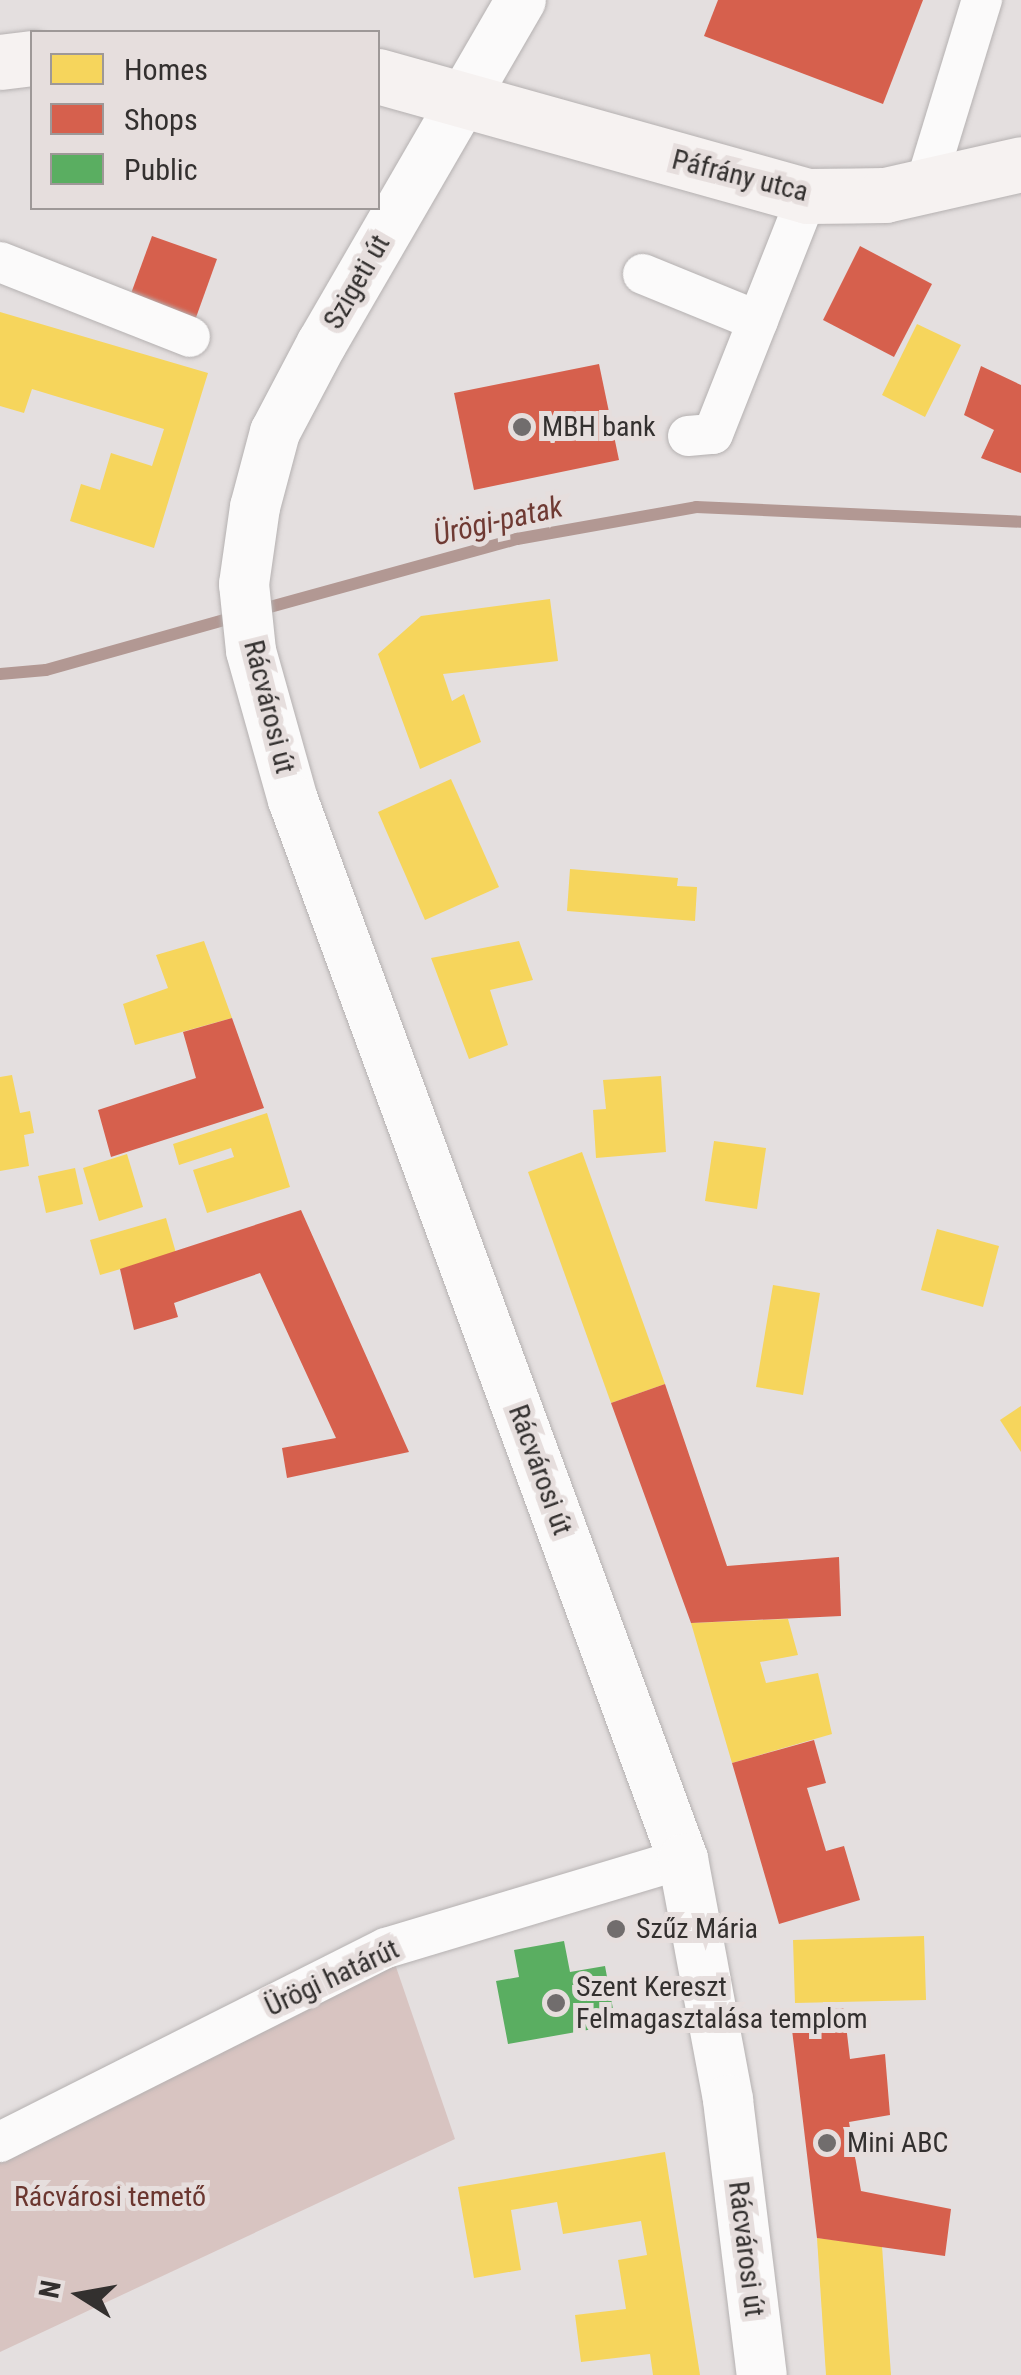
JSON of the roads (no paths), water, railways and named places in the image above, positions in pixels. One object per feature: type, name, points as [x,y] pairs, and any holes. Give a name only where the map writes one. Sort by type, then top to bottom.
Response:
[{"type":"main road","points":[[0,62],[30,58]]},
{"type":"main road","name":"Páfrány utca","points":[[380,77],[807,196],[885,195],[1021,164]]},
{"type":"street","name":"Szigeti út","points":[[244,584],[255,508],[275,432],[521,0]]},
{"type":"street","points":[[925,186],[982,0]]},
{"type":"street","points":[[688,436],[713,434],[807,196]]},
{"type":"street","points":[[0,262],[190,337]]},
{"type":"street","points":[[643,274],[758,320]]},
{"type":"street","name":"Rácvárosi út","points":[[244,584],[250,650],[293,800],[683,1859],[728,2100],[762,2375]]},
{"type":"street","name":"Ürögi határút","points":[[0,2142],[386,1948],[683,1859]]},
{"type":"waterway","name":"Ürögi-patak","points":[[259,610],[517,539],[696,507],[1021,522]]},
{"type":"waterway","name":"Ürögi-patak","points":[[0,674],[46,670],[235,617]]},
{"type":"place","name":"MBH bank","points":[[522,427]]},
{"type":"place","name":"Szűz Mária","points":[[616,1929]]},
{"type":"place","name":"Szent Kereszt Felmagasztalása templom","points":[[556,2003]]},
{"type":"place","name":"Mini ABC","points":[[827,2143]]},
{"type":"park label","name":"Rácvárosi temető","points":[[110,2197]]}]
